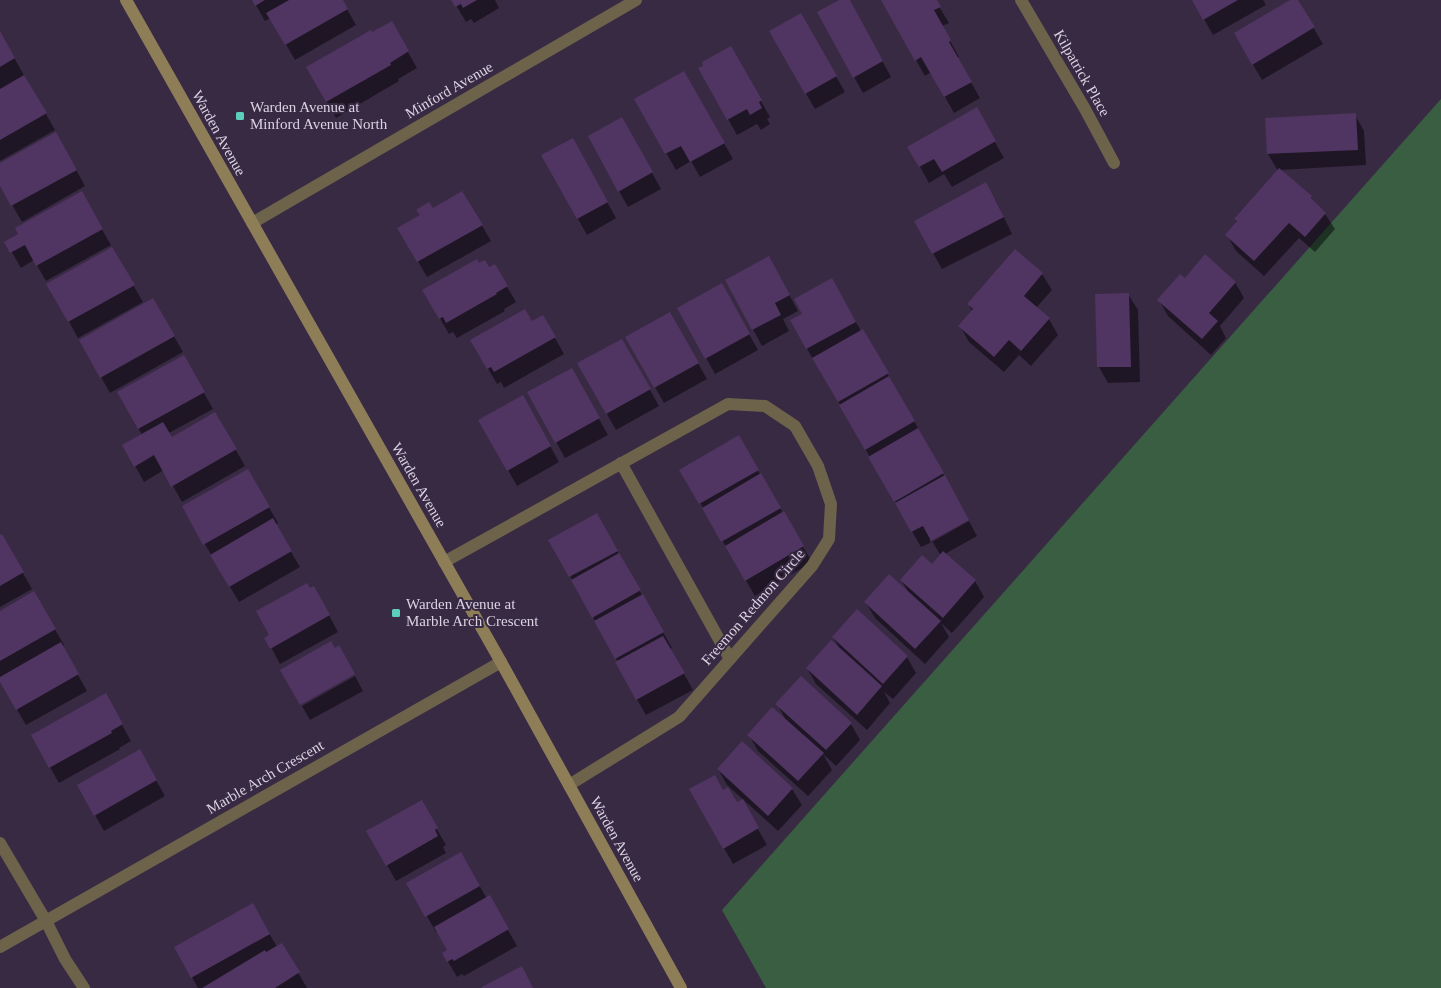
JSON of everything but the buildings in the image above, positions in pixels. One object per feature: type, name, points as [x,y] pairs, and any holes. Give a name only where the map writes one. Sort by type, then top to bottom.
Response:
[{"type":"main road","name":"Warden Avenue","points":[[126,0],[501,662],[681,988]]},
{"type":"street","name":"Minford Avenue","points":[[252,223],[636,0]]},
{"type":"street","name":"Kilpatrick Place","points":[[1021,0],[1085,109],[1114,163]]},
{"type":"street","name":"Freemon Redmon Circle","points":[[444,562],[728,404],[765,406],[795,426],[818,466],[832,504],[829,539],[812,566],[679,717],[569,785]]},
{"type":"street","points":[[621,463],[730,659]]},
{"type":"street","name":"Marble Arch Crescent","points":[[0,947],[501,662]]},
{"type":"street","points":[[0,843],[46,921],[65,959],[84,988]]},
{"type":"green space","points":[[1441,99],[1441,988],[766,988],[722,910]]},
{"type":"place","name":"Warden Avenue at Minford Avenue North","points":[[240,116]]},
{"type":"place","name":"Warden Avenue at Marble Arch Crescent","points":[[396,613]]}]
